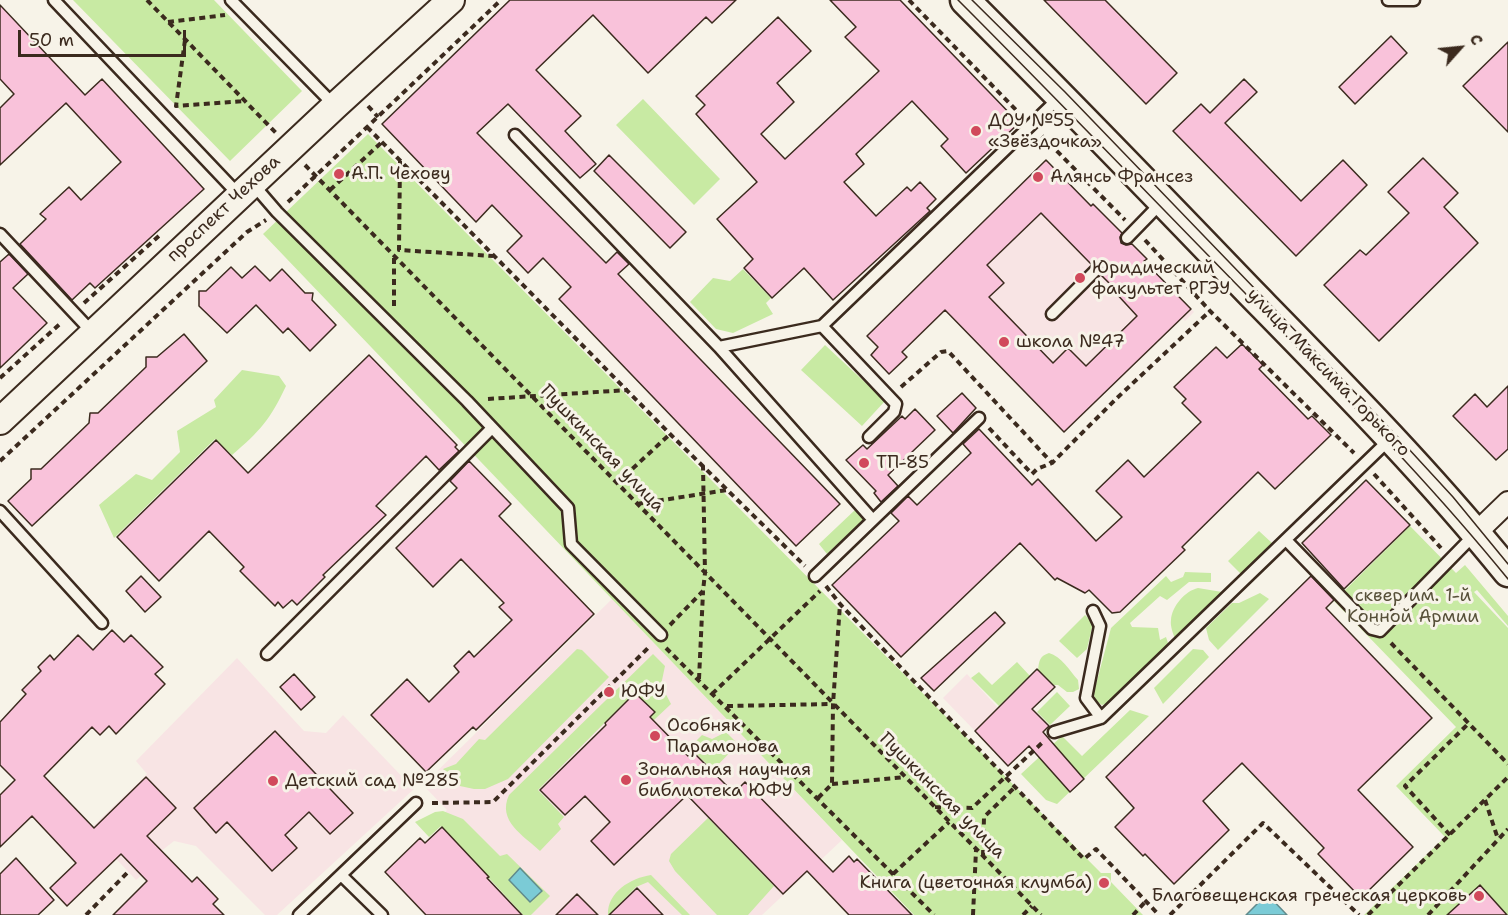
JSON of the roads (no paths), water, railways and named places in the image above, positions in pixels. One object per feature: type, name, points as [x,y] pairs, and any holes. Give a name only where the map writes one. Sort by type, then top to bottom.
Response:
[{"type":"main road","name":"улица Максима Горького","points":[[965,0],[1391,437],[1508,572]]},
{"type":"street","name":"проспект Чехова","points":[[0,420],[451,0]]},
{"type":"street","points":[[1476,533],[1508,502]]},
{"type":"lane","points":[[54,0],[246,189],[277,212],[467,401],[568,508],[571,544],[659,637]]},
{"type":"lane","points":[[231,0],[335,106]]},
{"type":"lane","points":[[1388,0],[1413,0]]},
{"type":"lane","points":[[719,347],[822,326],[1061,96]]},
{"type":"lane","points":[[515,135],[719,347],[873,520]]},
{"type":"lane","points":[[1127,238],[1162,201]]},
{"type":"lane","points":[[0,234],[93,333]]},
{"type":"lane","points":[[1052,314],[1096,270]]},
{"type":"lane","points":[[822,326],[896,404],[894,412],[869,437]]},
{"type":"lane","points":[[815,576],[979,418]]},
{"type":"lane","points":[[267,654],[492,428]]},
{"type":"lane","points":[[1054,732],[1101,718],[1391,437]]},
{"type":"lane","points":[[0,511],[102,623]]},
{"type":"lane","points":[[1286,540],[1372,629],[1380,631],[1476,533]]},
{"type":"lane","points":[[1093,611],[1100,626],[1086,698],[1101,718]]},
{"type":"lane","points":[[299,915],[416,803]]},
{"type":"lane","points":[[341,875],[382,915]]},
{"type":"water","points":[[520,868],[542,891],[530,902],[509,880]]},
{"type":"water","points":[[1267,894],[1287,915],[1246,915]]},
{"type":"tram line","points":[[958,0],[1345,397],[1445,505],[1508,579]]},
{"type":"tram line","points":[[972,0],[1065,92],[1395,434],[1453,497],[1508,564]]},
{"type":"place","name":"ДОУ №55 «Звёздочка»","points":[[976,131]]},
{"type":"place","name":"А.П. Чехову","points":[[339,174]]},
{"type":"place","name":"Алянсь Франсез","points":[[1038,177]]},
{"type":"place","name":"Юридический факультет РГЭУ","points":[[1080,278]]},
{"type":"place","name":"школа №47","points":[[1004,342]]},
{"type":"place","name":"ТП-85","points":[[864,463]]},
{"type":"place","name":"ЮФУ","points":[[609,692]]},
{"type":"place","name":"Особняк Парамонова","points":[[655,736]]},
{"type":"place","name":"Зональная научная библиотека ЮФУ","points":[[626,780]]},
{"type":"place","name":"Детский сад №285","points":[[273,781]]},
{"type":"place","name":"Книга (цветочная клумба)","points":[[1104,883]]},
{"type":"place","name":"Благовещенская греческая церковь","points":[[1479,896]]},
{"type":"park label","name":"сквер им. 1-й Конной Армии","points":[[1413,606]]}]
